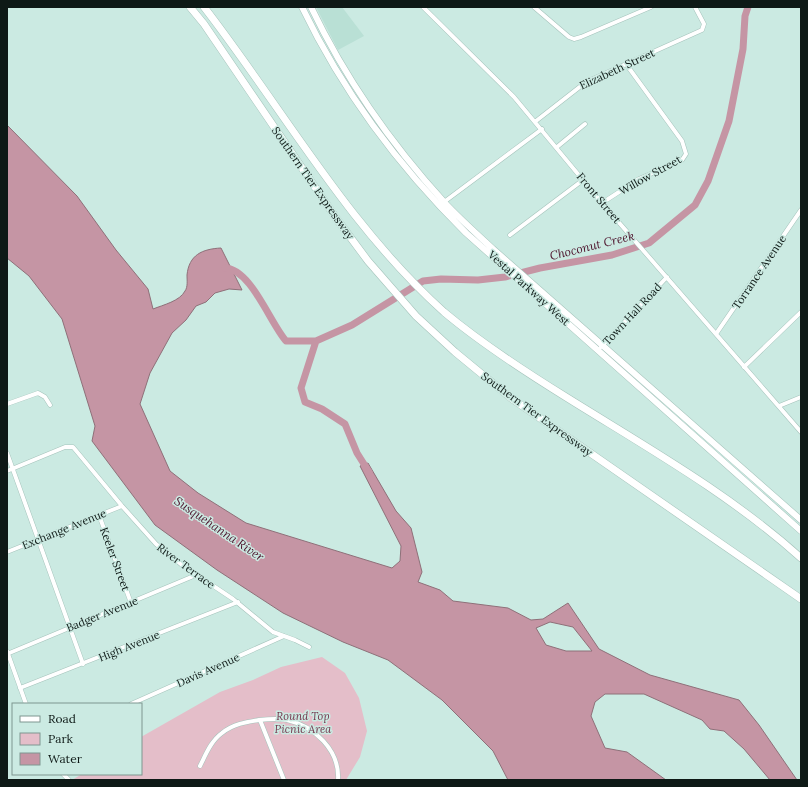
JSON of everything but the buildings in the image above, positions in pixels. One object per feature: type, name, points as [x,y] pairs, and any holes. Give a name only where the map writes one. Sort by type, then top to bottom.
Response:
[{"type":"highway","name":"Southern Tier Expressway","points":[[190,7],[208,30],[336,218],[384,281],[416,316],[455,352],[511,398],[801,599]]},
{"type":"highway","name":"Southern Tier Expressway","points":[[204,7],[352,213],[402,270],[434,302],[498,353],[745,511],[801,558]]},
{"type":"main road","name":"Vestal Parkway West","points":[[302,7],[341,78],[391,150],[442,209],[598,351],[801,531]]},
{"type":"main road","name":"Vestal Parkway West","points":[[311,7],[339,59],[361,94],[412,165],[444,202],[515,268],[801,520]]},
{"type":"street","name":"Front Street","points":[[423,7],[509,92],[536,121],[602,203],[801,432]]},
{"type":"street","points":[[534,7],[570,38],[581,37],[651,7]]},
{"type":"street","name":"Elizabeth Street","points":[[536,121],[579,86],[704,28],[695,7]]},
{"type":"street","name":"Willow Street","points":[[602,203],[639,179],[682,160],[686,154],[682,141],[626,64]]},
{"type":"street","points":[[557,147],[585,124]]},
{"type":"street","points":[[444,202],[542,129]]},
{"type":"street","points":[[510,234],[583,180]]},
{"type":"street","name":"Torrance Avenue","points":[[716,334],[801,210]]},
{"type":"street","name":"Town Hall Road","points":[[598,351],[667,277]]},
{"type":"street","points":[[744,367],[801,312]]},
{"type":"street","points":[[7,404],[38,393],[46,397],[50,405]]},
{"type":"street","points":[[779,406],[801,397]]},
{"type":"street","name":"River Terrace","points":[[12,469],[65,447],[70,446],[74,448],[156,544],[196,575],[238,602],[273,632],[304,643],[309,648]]},
{"type":"street","points":[[7,453],[83,664]]},
{"type":"street","points":[[7,472],[12,469]]},
{"type":"street","name":"Exchange Avenue","points":[[7,552],[122,506]]},
{"type":"street","name":"Keeler Street","points":[[99,515],[131,602]]},
{"type":"street","name":"Badger Avenue","points":[[7,653],[196,575]]},
{"type":"street","name":"High Avenue","points":[[20,688],[238,602]]},
{"type":"street","name":"Davis Avenue","points":[[133,703],[284,636]]},
{"type":"street","points":[[7,653],[26,703]]},
{"type":"street","points":[[260,720],[284,780]]},
{"type":"street","points":[[200,766],[208,749],[222,733],[240,723],[260,720],[286,720],[310,730],[322,738],[329,748],[336,763],[338,780]]},
{"type":"shaded area","points":[[316,7],[342,7],[364,36],[338,50]]},
{"type":"green space","name":"Round Top Picnic Area","points":[[322,657],[345,673],[359,698],[367,731],[360,757],[346,780],[72,780],[80,775],[142,775],[142,736],[220,692],[253,680],[281,667]]},
{"type":"water","name":"Susquehanna River","points":[[7,125],[77,196],[116,250],[148,289],[153,309],[171,302],[183,294],[187,288],[187,275],[190,262],[198,254],[208,250],[221,248],[242,290],[229,289],[215,293],[206,302],[196,306],[186,320],[172,333],[150,373],[140,404],[170,471],[198,493],[246,523],[392,568],[400,561],[401,546],[360,466],[368,463],[396,511],[411,528],[422,572],[418,582],[440,590],[453,601],[508,608],[531,620],[543,619],[568,603],[599,649],[650,675],[739,700],[759,725],[797,780],[770,780],[744,749],[724,731],[710,729],[702,720],[644,694],[605,694],[595,702],[591,716],[605,748],[627,752],[666,780],[508,780],[493,751],[442,700],[388,660],[343,642],[283,613],[217,570],[155,525],[92,441],[95,426],[62,319],[29,276],[7,258]],"holes":[[[550,622],[573,627],[592,651],[566,651],[546,645],[536,628]]]},
{"type":"waterway","name":"Choconut Creek","points":[[369,472],[357,453],[345,424],[322,409],[305,402],[301,388],[316,341],[352,325],[423,281],[441,279],[478,280],[505,277],[540,268],[612,255],[649,243],[695,205],[708,181],[729,121],[743,49],[745,16],[748,7]]},
{"type":"waterway","name":"Choconut Creek","points":[[225,268],[234,271],[243,277],[252,287],[286,341],[316,341]]}]
